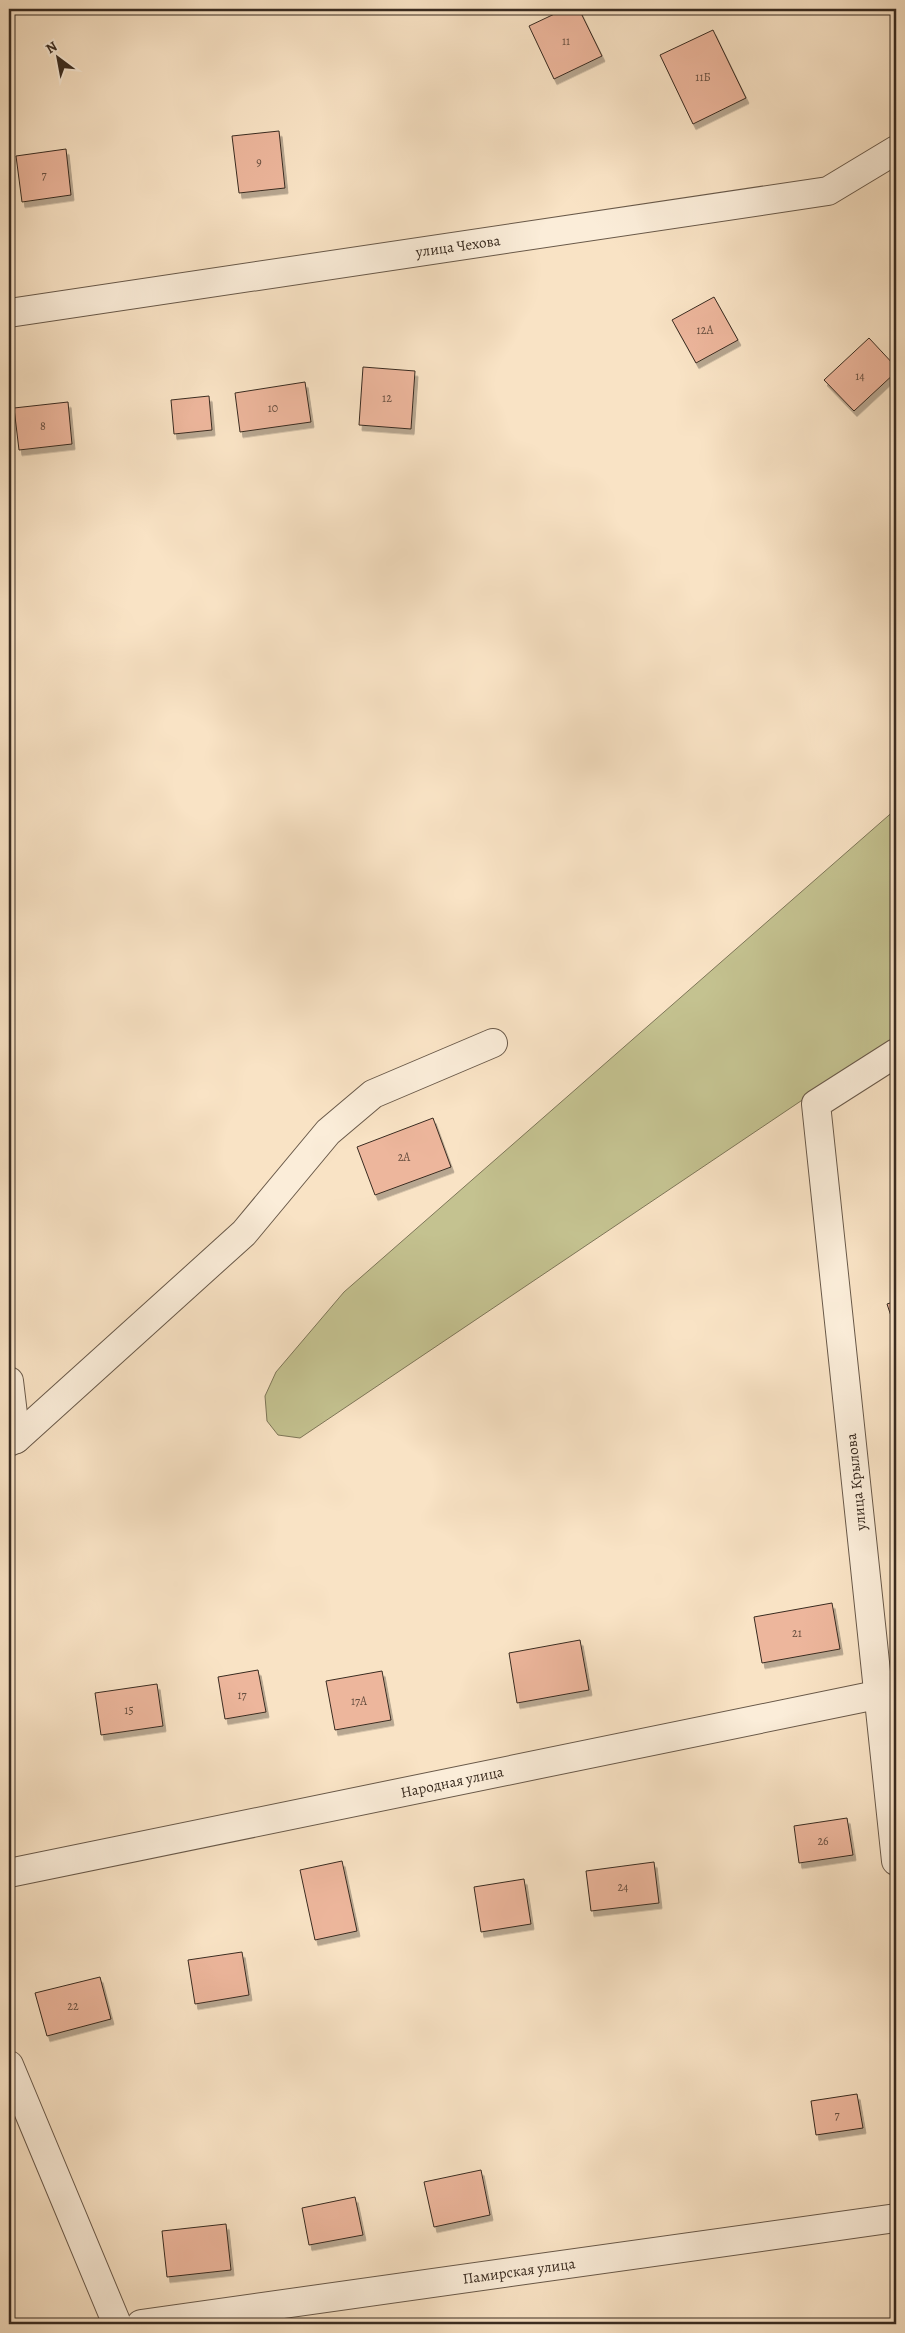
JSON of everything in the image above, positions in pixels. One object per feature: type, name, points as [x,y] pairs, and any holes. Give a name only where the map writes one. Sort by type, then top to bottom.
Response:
[{"type":"street","name":"улица Чехова","points":[[9,313],[828,191],[896,150]]},
{"type":"street","points":[[12,1440],[244,1233],[328,1132],[373,1094],[492,1043]]},
{"type":"street","name":"улица Крылова","points":[[896,1054],[816,1104],[888,1692],[896,1861]]},
{"type":"street","points":[[9,1381],[12,1440]]},
{"type":"street","name":"Народная улица","points":[[9,1874],[888,1692]]},
{"type":"street","points":[[9,2065],[117,2324]]},
{"type":"street","name":"Памирская улица","points":[[141,2324],[896,2218]]},
{"type":"shaded area","points":[[896,809],[896,1037],[300,1438],[278,1435],[267,1421],[265,1396],[276,1372],[344,1292]]},
{"type":"building","points":[[565,9],[579,9],[602,56],[554,79],[529,26]]},
{"type":"building","points":[[713,30],[746,98],[693,124],[660,55]]},
{"type":"building","points":[[279,131],[285,188],[239,193],[232,136]]},
{"type":"building","points":[[66,149],[71,195],[22,202],[16,156]]},
{"type":"building","points":[[714,297],[738,340],[696,363],[672,320]]},
{"type":"building","points":[[869,338],[896,367],[896,372],[854,411],[824,380]]},
{"type":"building","points":[[363,367],[415,371],[411,429],[359,425]]},
{"type":"building","points":[[305,382],[311,422],[240,432],[235,393]]},
{"type":"building","points":[[209,396],[212,430],[174,434],[171,400]]},
{"type":"building","points":[[68,402],[72,444],[19,450],[14,408]]},
{"type":"building","points":[[433,1118],[451,1167],[375,1195],[357,1147]]},
{"type":"building","points":[[896,1301],[896,1331],[887,1304]]},
{"type":"building","points":[[832,1603],[840,1649],[762,1663],[754,1617]]},
{"type":"building","points":[[580,1640],[589,1690],[517,1703],[509,1653]]},
{"type":"building","points":[[258,1670],[266,1712],[225,1719],[218,1677]]},
{"type":"building","points":[[382,1671],[391,1720],[335,1730],[326,1681]]},
{"type":"building","points":[[157,1684],[163,1726],[101,1735],[95,1693]]},
{"type":"building","points":[[847,1818],[853,1855],[799,1863],[794,1826]]},
{"type":"building","points":[[342,1861],[357,1931],[315,1940],[300,1870]]},
{"type":"building","points":[[654,1862],[659,1903],[591,1911],[586,1871]]},
{"type":"building","points":[[524,1879],[531,1924],[481,1932],[474,1887]]},
{"type":"building","points":[[242,1952],[249,1995],[195,2004],[188,1960]]},
{"type":"building","points":[[100,1977],[111,2019],[47,2036],[35,1993]]},
{"type":"building","points":[[857,2094],[863,2128],[816,2135],[811,2101]]},
{"type":"building","points":[[481,2170],[490,2215],[434,2227],[424,2182]]},
{"type":"building","points":[[355,2197],[363,2235],[309,2245],[302,2208]]},
{"type":"building","points":[[226,2224],[231,2270],[167,2277],[162,2231]]}]
